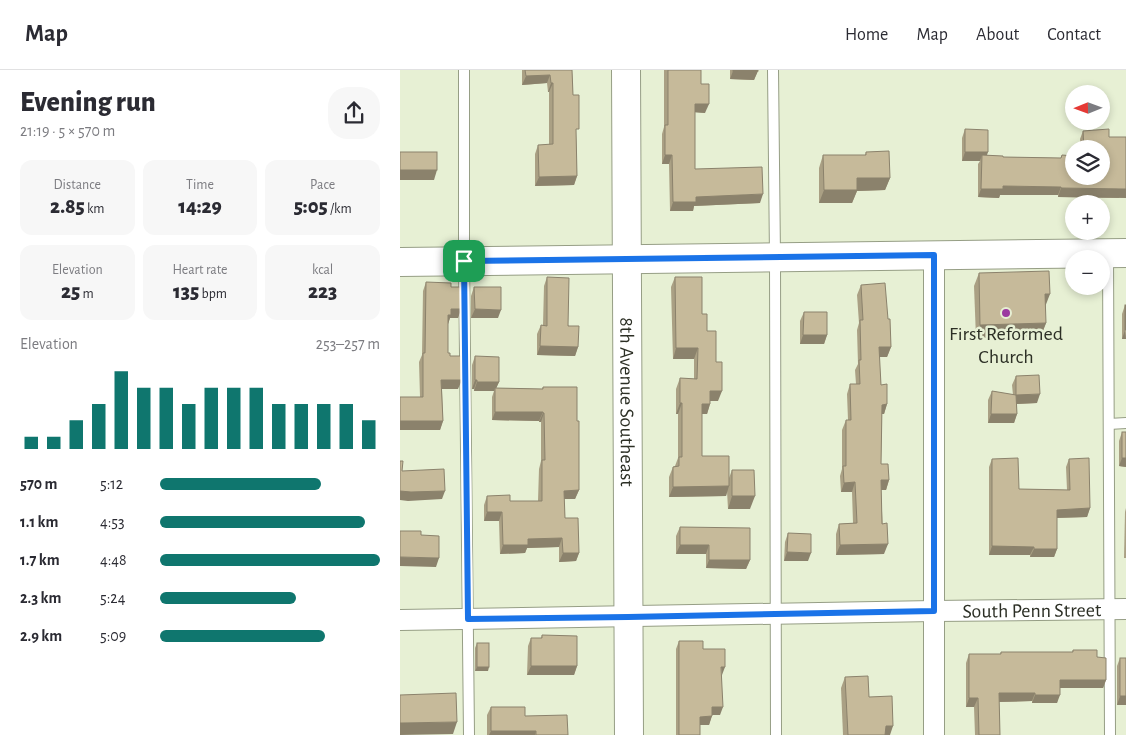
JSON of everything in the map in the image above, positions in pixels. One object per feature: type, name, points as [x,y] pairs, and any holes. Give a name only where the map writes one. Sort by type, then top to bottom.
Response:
[{"type":"street","name":"8th Avenue Southeast","points":[[626,70],[629,735]]},
{"type":"street","points":[[400,262],[1117,253]]},
{"type":"street","points":[[934,255],[934,735]]},
{"type":"street","name":"South Penn Street","points":[[400,620],[1118,609]]},
{"type":"lane","points":[[464,70],[469,735]]},
{"type":"lane","points":[[773,70],[776,735]]},
{"type":"lane","points":[[1110,735],[1118,609],[1109,424],[1117,253]]},
{"type":"lane","points":[[1109,424],[1126,423]]},
{"type":"building","points":[[525,70],[572,70],[573,95],[579,95],[579,129],[576,129],[577,176],[539,177],[538,145],[553,144],[553,83],[551,83],[550,75],[526,76]]},
{"type":"building","points":[[668,70],[701,70],[701,84],[709,84],[709,104],[695,104],[695,169],[762,167],[763,194],[696,197],[696,202],[673,202],[672,155],[665,155],[665,125],[668,125]]},
{"type":"building","points":[[758,70],[758,71],[733,71]]},
{"type":"building","points":[[965,129],[988,130],[988,152],[965,152]]},
{"type":"building","points":[[1109,130],[1109,137],[1126,137],[1126,189],[1003,186],[1003,189],[981,189],[982,155],[1061,158],[1062,155],[1065,155],[1065,185],[1110,185],[1110,140],[1084,140],[1083,131]]},
{"type":"building","points":[[889,151],[890,178],[857,178],[857,190],[824,190],[823,155],[866,155],[866,152]]},
{"type":"building","points":[[400,152],[437,152],[437,170],[400,170]]},
{"type":"building","points":[[1049,271],[1050,294],[1045,294],[1046,323],[980,325],[979,273]]},
{"type":"building","points":[[547,277],[569,278],[568,326],[579,326],[578,347],[540,346],[541,325],[547,326]]},
{"type":"building","points":[[675,277],[702,277],[702,314],[707,314],[707,331],[716,331],[716,362],[722,362],[722,391],[710,391],[710,404],[702,404],[702,456],[729,456],[729,486],[673,487],[673,467],[679,466],[679,457],[682,457],[680,378],[697,379],[698,348],[676,348]]},
{"type":"building","points":[[426,282],[451,283],[451,287],[461,287],[461,309],[451,309],[451,315],[448,315],[448,353],[450,353],[450,356],[461,356],[462,380],[441,380],[443,421],[400,421],[400,397],[423,397]]},
{"type":"building","points":[[885,283],[888,319],[890,319],[891,347],[879,347],[881,385],[887,384],[887,404],[882,405],[881,464],[888,464],[889,480],[881,480],[882,524],[887,523],[888,544],[840,545],[839,524],[857,523],[855,482],[844,483],[843,466],[846,466],[846,420],[851,420],[850,384],[860,384],[860,320],[863,320],[861,285]]},
{"type":"building","points":[[474,287],[501,287],[501,310],[475,309]]},
{"type":"building","points":[[1126,305],[1126,330],[1125,330]]},
{"type":"building","points":[[804,312],[827,312],[827,335],[803,335]]},
{"type":"building","points":[[475,356],[499,357],[499,382],[477,382],[475,380]]},
{"type":"building","points":[[1039,375],[1040,394],[1016,395],[1016,376]]},
{"type":"building","points":[[543,387],[577,387],[579,490],[564,491],[565,518],[578,518],[579,553],[563,553],[562,538],[528,539],[528,545],[503,545],[502,512],[487,512],[487,496],[510,495],[510,501],[542,501],[542,460],[545,460],[544,413],[495,412],[495,388],[543,389]]},
{"type":"building","points":[[992,391],[1016,395],[1017,414],[991,414]]},
{"type":"building","points":[[1122,432],[1126,432],[1126,458],[1122,458]]},
{"type":"building","points":[[1018,458],[1019,489],[1070,490],[1069,459],[1089,458],[1090,508],[1057,510],[1057,549],[992,546],[992,459]]},
{"type":"building","points":[[400,461],[403,461],[402,471],[444,469],[445,491],[400,491]]},
{"type":"building","points":[[732,470],[754,470],[755,496],[732,496]]},
{"type":"building","points":[[680,527],[750,528],[750,560],[709,560],[709,545],[680,545]]},
{"type":"building","points":[[400,531],[421,531],[421,535],[439,536],[439,558],[400,557]]},
{"type":"building","points":[[788,533],[811,534],[811,553],[787,552]]},
{"type":"building","points":[[542,635],[577,636],[577,666],[531,666],[531,638],[542,638]]},
{"type":"building","points":[[679,641],[703,641],[703,649],[725,649],[725,667],[721,667],[723,707],[712,707],[712,716],[700,717],[700,735],[679,735]]},
{"type":"building","points":[[477,643],[489,643],[489,667],[477,667]]},
{"type":"building","points":[[1073,650],[1097,650],[1097,657],[1106,658],[1106,680],[1060,680],[1060,695],[999,693],[1000,735],[979,735],[978,698],[969,698],[969,654],[1073,652]]},
{"type":"building","points":[[1120,658],[1126,658],[1126,696],[1120,696]]},
{"type":"building","points":[[868,676],[869,697],[892,696],[893,726],[886,726],[885,735],[848,735],[845,677]]},
{"type":"building","points":[[456,693],[457,722],[400,723],[400,695]]},
{"type":"building","points":[[491,707],[525,707],[525,716],[567,715],[568,735],[536,735],[536,731],[491,731]]},
{"type":"place","name":"First Reformed Church","points":[[1006,313]]},
{"type":"route","points":[[934,255],[934,611],[468,619],[464,261],[934,255]]}]
